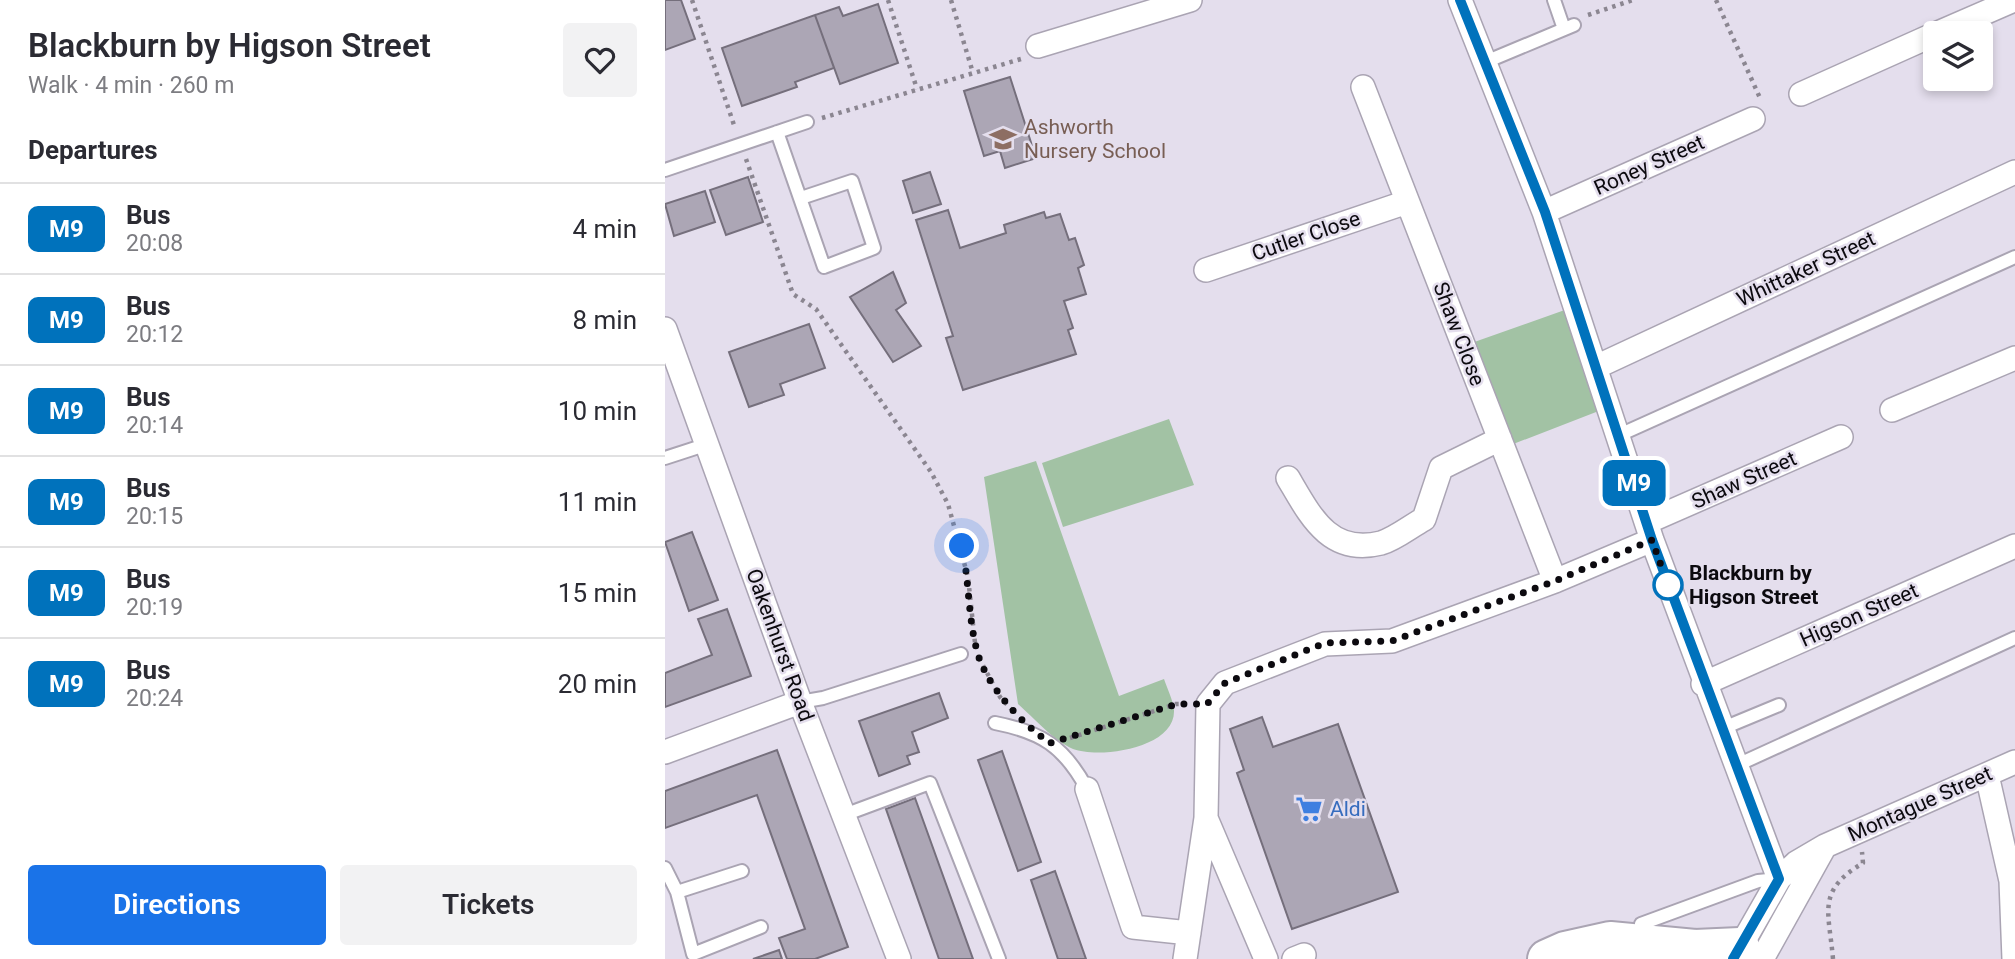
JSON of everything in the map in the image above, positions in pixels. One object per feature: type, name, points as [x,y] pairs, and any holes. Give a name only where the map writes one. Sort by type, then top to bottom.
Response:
[{"type":"highway","points":[[1547,959],[1565,951],[1609,941],[1745,955]]},
{"type":"street","points":[[1038,46],[1190,0]]},
{"type":"street","points":[[1460,0],[1545,212],[1649,531],[1703,684],[1779,879]]},
{"type":"street","points":[[1966,21],[2014,0]]},
{"type":"street","points":[[1801,94],[1923,40]]},
{"type":"street","name":"Shaw Close","points":[[1363,87],[1555,581]]},
{"type":"street","name":"Roney Street","points":[[1545,212],[1753,118]]},
{"type":"street","name":"Whittaker Street","points":[[1596,367],[2015,172]]},
{"type":"street","name":"Cutler Close","points":[[1206,270],[1407,202]]},
{"type":"street","name":"Oakenhurst Road","points":[[665,329],[800,702],[899,959]]},
{"type":"street","points":[[1892,410],[2015,358]]},
{"type":"street","name":"Shaw Street","points":[[1207,704],[1225,683],[1325,643],[1392,641],[1555,581],[1649,531],[1841,437]]},
{"type":"street","points":[[1287,478],[1315,524],[1349,546],[1382,543],[1424,519],[1441,468],[1500,439]]},
{"type":"street","name":"Higson Street","points":[[1703,684],[2015,546]]},
{"type":"street","points":[[665,752],[800,702]]},
{"type":"street","points":[[1185,959],[1206,818],[1207,704]]},
{"type":"street","name":"Montague Street","points":[[1745,955],[1779,879],[1796,863],[1825,846],[2015,762]]},
{"type":"street","points":[[1987,775],[2013,881],[2014,959]]},
{"type":"street","points":[[1087,789],[1133,927],[1189,933]]},
{"type":"street","points":[[1206,818],[1266,959]]},
{"type":"street","name":"Montague Street","points":[[1745,955],[1825,846]]},
{"type":"lane","points":[[1483,63],[1569,27],[1554,0]]},
{"type":"lane","points":[[665,170],[807,122]]},
{"type":"lane","points":[[777,132],[824,267],[874,248],[852,181],[801,198]]},
{"type":"lane","points":[[1617,436],[2015,257]]},
{"type":"lane","points":[[665,458],[708,444]]},
{"type":"lane","points":[[1735,766],[2015,638]]},
{"type":"lane","points":[[800,702],[823,698],[961,654]]},
{"type":"lane","points":[[1721,729],[1779,705]]},
{"type":"lane","points":[[995,723],[1031,730],[1050,743],[1077,769],[1087,789]]},
{"type":"lane","points":[[844,816],[930,783],[999,959]]},
{"type":"lane","points":[[665,868],[677,892],[693,954],[761,927]]},
{"type":"lane","points":[[677,892],[742,871]]},
{"type":"lane","points":[[1641,924],[1758,881],[1779,879]]},
{"type":"path","points":[[692,0],[793,294],[816,309],[931,472],[948,504],[962,546],[968,577],[969,610],[982,667],[1000,697],[1031,730]]},
{"type":"path","points":[[888,0],[917,89]]},
{"type":"path","points":[[951,0],[973,73]]},
{"type":"path","points":[[1569,27],[1594,11],[1633,0]]},
{"type":"path","points":[[1716,0],[1766,111],[1753,118]]},
{"type":"path","points":[[807,122],[1030,56],[1038,46]]},
{"type":"path","points":[[1050,743],[1177,704],[1207,704]]},
{"type":"path","points":[[1833,959],[1828,896],[1840,876],[1863,863],[1861,830]]},
{"type":"green space","points":[[1576,306],[1609,407],[1503,448],[1463,346]]},
{"type":"green space","points":[[1169,419],[1194,485],[1063,527],[1042,463]]},
{"type":"green space","points":[[1036,461],[1119,696],[1164,679],[1174,710],[1171,723],[1163,734],[1134,748],[1100,752],[1073,749],[1051,735],[1018,704],[984,477]]},
{"type":"building","points":[[665,0],[681,0],[695,39],[665,50]]},
{"type":"building","points":[[878,4],[898,63],[840,84],[815,15],[839,7],[843,16]]},
{"type":"building","points":[[815,15],[834,68],[795,82],[797,87],[742,106],[722,48]]},
{"type":"building","points":[[1010,77],[1036,158],[1005,168],[1000,151],[984,156],[964,91]]},
{"type":"building","points":[[930,172],[941,204],[913,213],[903,181]]},
{"type":"building","points":[[748,177],[763,222],[726,235],[710,190]]},
{"type":"building","points":[[705,191],[715,222],[674,236],[665,204]]},
{"type":"building","points":[[948,210],[960,248],[1006,233],[1004,225],[1044,212],[1046,218],[1060,214],[1069,240],[1075,238],[1084,265],[1078,268],[1086,294],[1064,301],[1073,328],[1068,330],[1076,354],[963,390],[946,338],[953,336],[916,220]]},
{"type":"building","points":[[893,272],[906,303],[896,310],[921,346],[893,362],[850,297]]},
{"type":"building","points":[[809,324],[825,368],[780,384],[784,395],[749,407],[729,352]]},
{"type":"building","points":[[692,532],[718,600],[689,611],[665,542]]},
{"type":"building","points":[[727,609],[751,676],[665,707],[665,673],[712,655],[698,619]]},
{"type":"building","points":[[939,693],[948,718],[912,732],[919,752],[907,756],[910,764],[879,776],[859,721]]},
{"type":"building","name":"Aldi","points":[[1262,717],[1273,747],[1338,724],[1398,892],[1292,929],[1237,773],[1244,770],[1230,729]]},
{"type":"building","points":[[777,750],[848,947],[815,959],[787,959],[779,938],[805,929],[757,795],[665,828],[665,791]]},
{"type":"building","points":[[1002,751],[1041,862],[1018,871],[978,760]]},
{"type":"building","points":[[915,798],[973,959],[939,959],[886,809]]},
{"type":"building","points":[[1055,871],[1086,959],[1058,959],[1031,880]]},
{"type":"building","points":[[779,950],[782,959],[753,959]]},
{"type":"bus line","name":"M9","points":[[1460,0],[1545,212],[1652,540],[1703,684],[1779,879],[1733,959]]},
{"type":"place","name":"Ashworth Nursery School","points":[[1003,139]]},
{"type":"place","name":"Blackburn by Higson Street","points":[[1668,585]]},
{"type":"place","name":"Aldi","points":[[1309,809]]},
{"type":"route","points":[[962,546],[968,577],[969,610],[975,646],[982,667],[993,681],[1000,697],[1031,730],[1050,743],[1177,704],[1207,704],[1225,683],[1325,643],[1392,641],[1555,581],[1652,540],[1669,588],[1668,585]]}]
